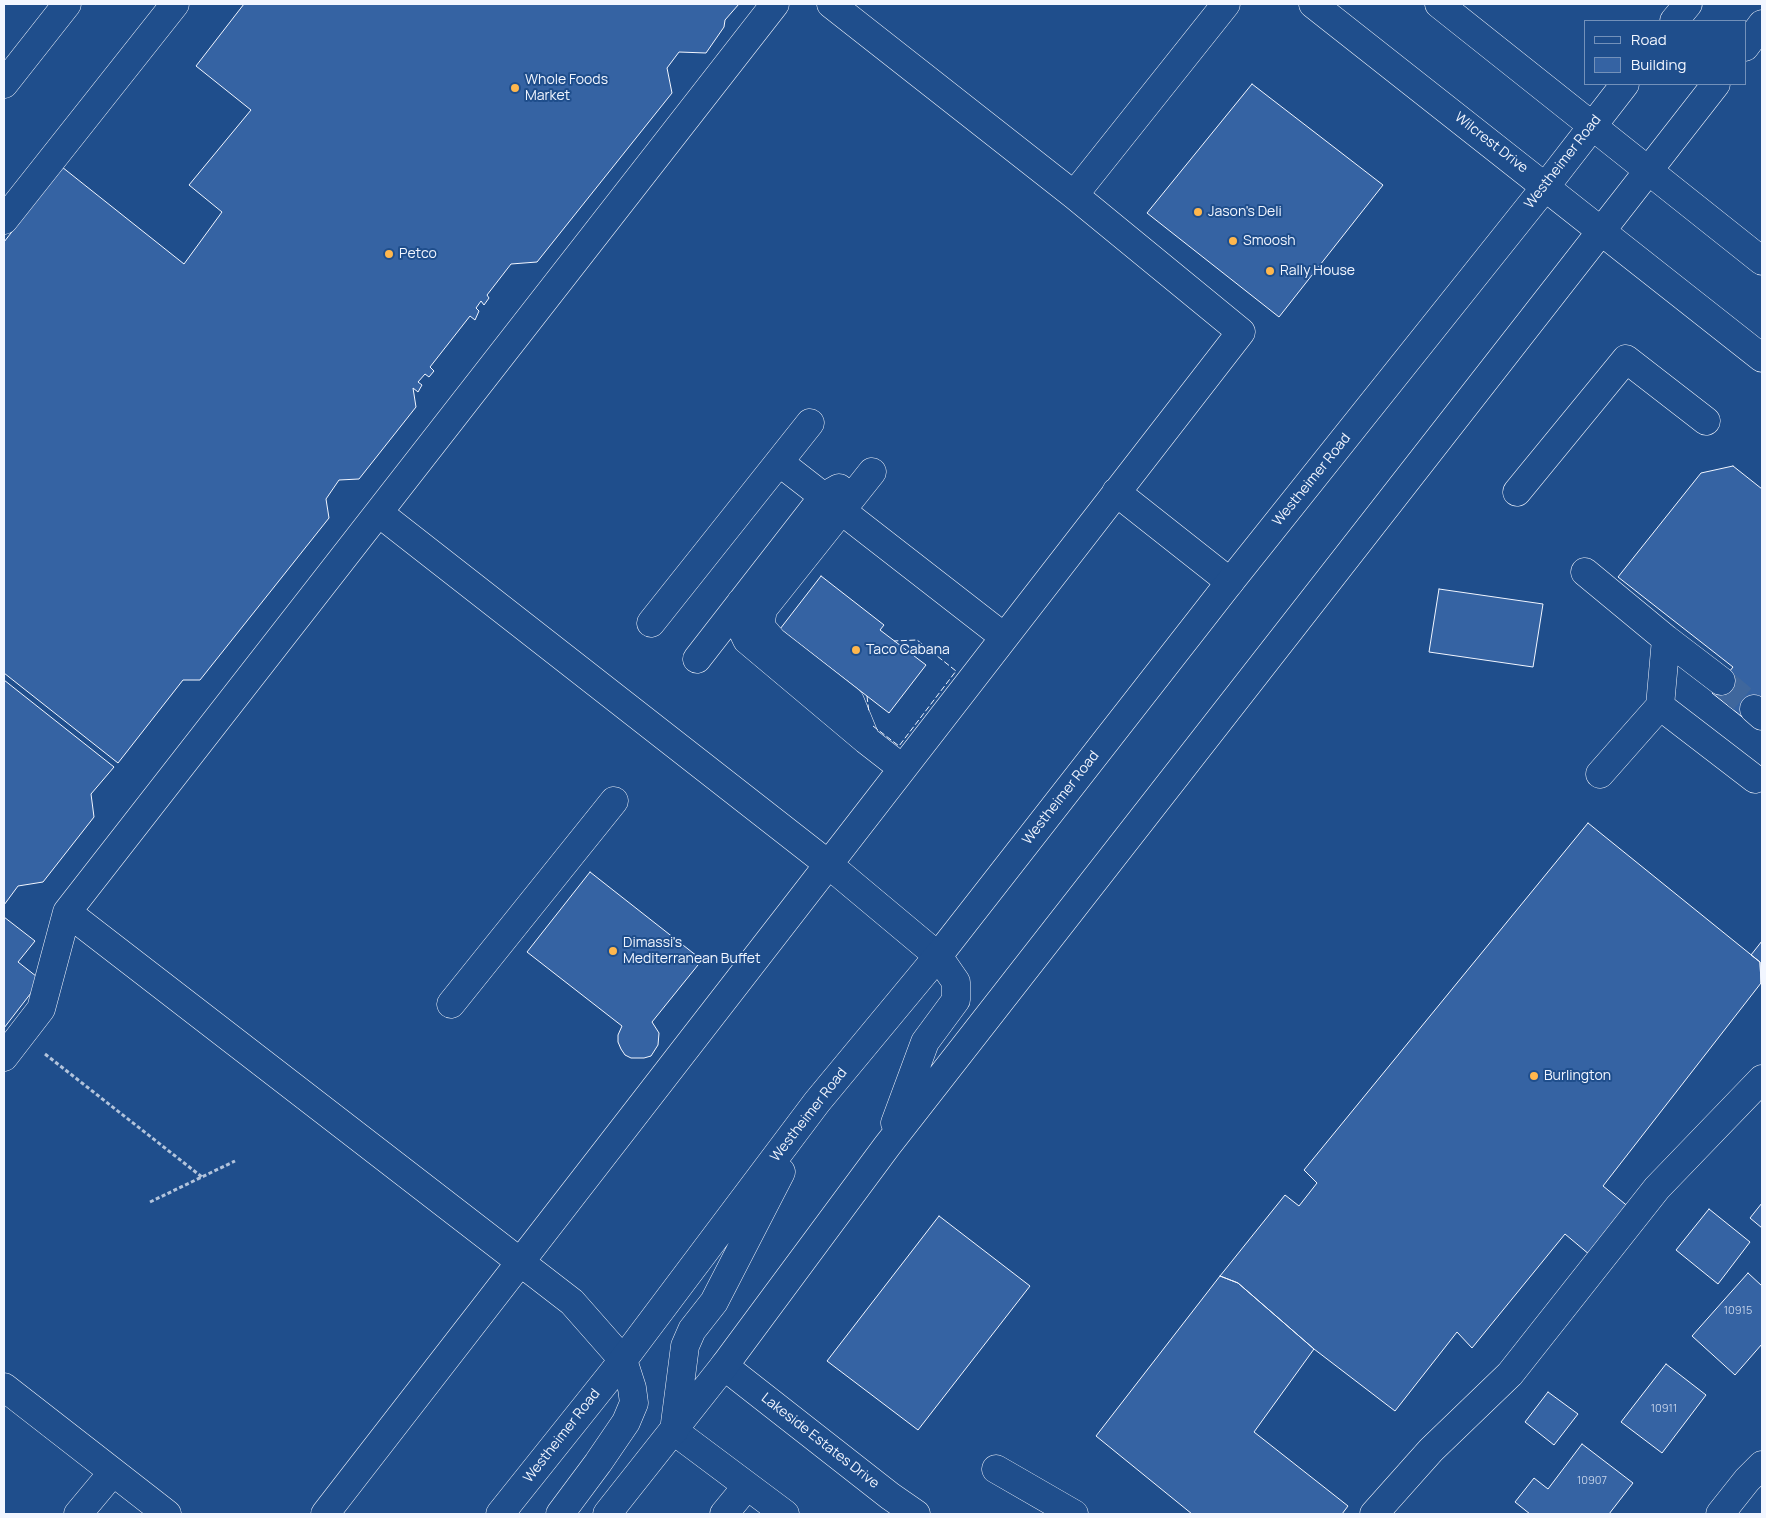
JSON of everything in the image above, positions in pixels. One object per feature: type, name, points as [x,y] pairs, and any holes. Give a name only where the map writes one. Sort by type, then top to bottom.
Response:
[{"type":"main road","points":[[4,84],[67,4]]},
{"type":"main road","points":[[4,220],[175,4]]},
{"type":"main road","points":[[4,1057],[41,1009],[67,912],[775,4]]},
{"type":"main road","points":[[325,1514],[1241,332],[1074,195],[831,4]]},
{"type":"main road","points":[[1074,195],[1226,4]]},
{"type":"main road","name":"Wilcrest Drive","points":[[1314,4],[1762,358]]},
{"type":"main road","points":[[1439,4],[1593,124],[1762,260]]},
{"type":"main road","points":[[1675,20],[1688,4]]},
{"type":"main road","points":[[1746,45],[1762,24]]},
{"type":"main road","name":"Westheimer Road","points":[[500,1514],[622,1360],[817,1102],[938,956],[1230,582],[1624,85]]},
{"type":"main road","points":[[607,1514],[724,1366],[887,1146],[1715,85]]},
{"type":"main road","points":[[1517,492],[1626,359],[1706,421]]},
{"type":"main road","points":[[651,623],[810,423]]},
{"type":"main road","points":[[779,462],[1004,637]]},
{"type":"main road","points":[[697,659],[742,600],[833,504],[872,472]]},
{"type":"main road","points":[[1116,492],[1230,582]]},
{"type":"main road","points":[[833,504],[763,609],[760,626],[773,641],[850,701],[866,740]]},
{"type":"main road","points":[[378,513],[828,864],[938,956],[956,982],[956,1000],[924,1042],[887,1146]]},
{"type":"main road","points":[[1585,572],[1666,639],[1721,681]]},
{"type":"main road","points":[[742,600],[738,621],[747,640],[902,768]]},
{"type":"main road","points":[[1600,774],[1660,706],[1666,639]]},
{"type":"main road","points":[[1660,706],[1760,778]]},
{"type":"main road","points":[[451,1004],[614,801]]},
{"type":"main road","points":[[67,912],[572,1302],[622,1360],[632,1388],[634,1403],[626,1422],[560,1514]]},
{"type":"main road","points":[[1374,1514],[1431,1450],[1510,1374],[1657,1188],[1762,1079]]},
{"type":"main road","points":[[674,1431],[685,1346],[692,1330],[714,1302],[817,1102]]},
{"type":"main road","name":"Lakeside Estates Drive","points":[[724,1366],[915,1514]]},
{"type":"main road","points":[[4,1387],[167,1514]]},
{"type":"main road","points":[[674,1431],[785,1514]]},
{"type":"main road","points":[[1720,1514],[1747,1480],[1762,1465]]},
{"type":"main road","points":[[996,1469],[1074,1514]]},
{"type":"main road","points":[[78,1514],[114,1472]]},
{"type":"main road","points":[[724,1514],[747,1486]]},
{"type":"path","points":[[21,1036],[202,1177]]},
{"type":"path","points":[[150,1202],[235,1161]]},
{"type":"building","points":[[244,4],[739,4],[725,20],[724,27],[706,53],[679,52],[667,68],[672,93],[537,262],[511,264],[487,295],[489,298],[484,305],[481,301],[476,308],[479,311],[475,320],[470,316],[430,367],[434,371],[429,377],[425,374],[418,382],[422,385],[418,392],[413,388],[416,407],[359,479],[339,480],[326,499],[329,518],[200,680],[183,680],[118,763],[4,673],[4,242],[62,167],[184,264],[222,212],[189,185],[251,110],[196,66]]},
{"type":"building","points":[[1252,84],[1383,185],[1279,317],[1147,213]]},
{"type":"building","points":[[1733,466],[1762,489],[1762,700],[1746,720],[1712,693],[1733,667],[1618,577],[1701,473]]},
{"type":"building","name":"Taco Cabana","points":[[821,576],[884,625],[880,630],[926,665],[889,713],[780,629]]},
{"type":"building","points":[[1439,589],[1543,604],[1533,667],[1429,652]]},
{"type":"building","points":[[4,680],[114,767],[91,794],[94,817],[43,882],[18,886],[4,905]]},
{"type":"building","name":"Burlington","points":[[1588,823],[1760,962],[1761,983],[1603,1186],[1630,1208],[1590,1255],[1565,1234],[1472,1348],[1457,1332],[1395,1411],[1314,1349],[1238,1283],[1220,1276],[1285,1195],[1299,1206],[1317,1183],[1304,1170]]},
{"type":"building","points":[[590,872],[702,960],[652,1022],[659,1033],[658,1045],[651,1056],[631,1058],[625,1055],[618,1042],[618,1035],[622,1026],[527,952]]},
{"type":"building","points":[[4,917],[35,941],[18,962],[41,980],[4,1028]]},
{"type":"building","points":[[1762,941],[1762,984],[1760,962],[1751,955]]},
{"type":"building","points":[[1762,1203],[1762,1228],[1750,1218]]},
{"type":"building","points":[[1709,1209],[1750,1242],[1718,1284],[1676,1250]]},
{"type":"building","points":[[939,1216],[1030,1286],[918,1430],[827,1361]]},
{"type":"building","points":[[1748,1273],[1762,1286],[1762,1344],[1735,1375],[1692,1336]]},
{"type":"building","points":[[1220,1276],[1238,1283],[1314,1349],[1254,1432],[1348,1506],[1342,1514],[1192,1514],[1096,1436]]},
{"type":"building","points":[[1666,1364],[1706,1395],[1662,1453],[1621,1422]]},
{"type":"building","points":[[1548,1392],[1578,1414],[1554,1445],[1525,1422]]},
{"type":"building","points":[[1582,1444],[1633,1483],[1609,1514],[1530,1514],[1515,1502],[1534,1478],[1548,1489]]},
{"type":"tunnel","points":[[1721,681],[1754,709]]},
{"type":"fence","points":[[873,726],[899,746],[956,671],[917,640],[894,641]]},
{"type":"fence","points":[[867,696],[869,713]]},
{"type":"place","name":"Whole Foods Market","points":[[515,88]]},
{"type":"place","name":"Jason's Deli","points":[[1198,212]]},
{"type":"place","name":"Smoosh","points":[[1233,241]]},
{"type":"place","name":"Petco","points":[[389,254]]},
{"type":"place","name":"Rally House","points":[[1270,271]]},
{"type":"place","name":"Taco Cabana","points":[[856,650]]},
{"type":"place","name":"Dimassi's Mediterranean Buffet","points":[[613,951]]},
{"type":"place","name":"Burlington","points":[[1534,1076]]}]
